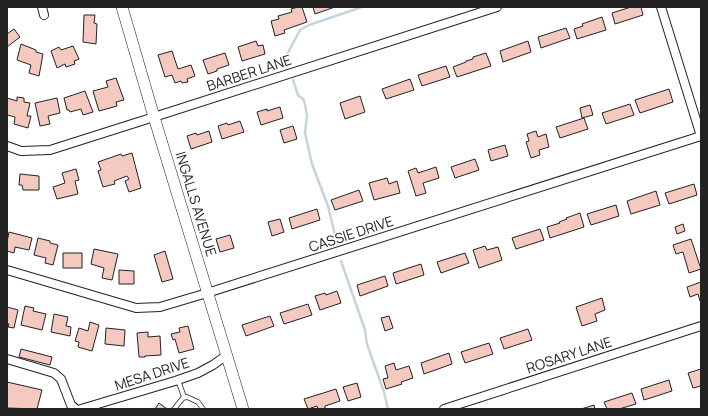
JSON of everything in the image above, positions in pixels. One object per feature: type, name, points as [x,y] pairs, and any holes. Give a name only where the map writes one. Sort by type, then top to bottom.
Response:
[{"type":"street","name":"INGALLS AVENUE","points":[[122,7],[207,294],[243,409]]},
{"type":"street","name":"BARBER LANE","points":[[7,146],[22,151],[50,150],[497,7]]},
{"type":"street","points":[[661,7],[701,136]]},
{"type":"street","name":"CASSIE DRIVE","points":[[7,270],[136,308],[160,307],[207,294],[701,136]]},
{"type":"street","name":"ROSARY LANE","points":[[444,409],[701,326]]},
{"type":"street","name":"MESA DRIVE","points":[[81,409],[198,373],[227,355]]},
{"type":"street","points":[[7,359],[54,373],[61,379],[71,405],[76,409]]},
{"type":"lane","points":[[178,380],[184,397]]},
{"type":"lane","points":[[184,397],[187,396],[198,402],[203,409]]},
{"type":"lane","points":[[174,409],[184,397]]},
{"type":"building","points":[[302,7],[307,22],[284,30],[285,33],[275,36],[271,21],[279,19],[278,16],[292,12],[291,9]]},
{"type":"building","points":[[313,7],[335,7],[315,14]]},
{"type":"building","points":[[631,7],[641,7],[643,15],[615,24],[612,13]]},
{"type":"building","points":[[84,15],[95,15],[94,23],[97,24],[96,44],[83,42]]},
{"type":"building","points":[[602,17],[606,30],[577,39],[574,29],[583,26],[582,24]]},
{"type":"building","points":[[566,28],[570,38],[541,48],[538,37]]},
{"type":"building","points":[[14,29],[20,37],[7,47],[7,34]]},
{"type":"building","points":[[256,41],[258,46],[263,45],[265,54],[242,61],[238,47]]},
{"type":"building","points":[[528,41],[531,52],[503,62],[500,51]]},
{"type":"building","points":[[21,44],[43,54],[39,76],[29,73],[31,65],[17,60]]},
{"type":"building","points":[[73,46],[79,59],[74,61],[75,64],[66,67],[65,64],[57,68],[51,51],[59,47],[61,50]]},
{"type":"building","points":[[172,51],[178,69],[191,65],[195,76],[187,79],[188,82],[182,83],[181,81],[175,83],[172,75],[165,77],[158,55]]},
{"type":"building","points":[[225,53],[229,65],[208,74],[203,60]]},
{"type":"building","points":[[486,53],[491,66],[457,77],[453,67],[473,59],[473,57]]},
{"type":"building","points":[[446,66],[450,77],[422,86],[418,75]]},
{"type":"building","points":[[116,78],[124,100],[116,102],[117,106],[99,111],[93,91],[108,87],[106,81]]},
{"type":"building","points":[[410,79],[414,90],[386,99],[382,89]]},
{"type":"building","points":[[669,89],[673,102],[640,113],[635,100]]},
{"type":"building","points":[[85,91],[93,112],[83,115],[81,109],[70,112],[67,110],[64,98]]},
{"type":"building","points":[[360,96],[365,112],[345,119],[340,103]]},
{"type":"building","points":[[17,97],[24,98],[24,102],[30,103],[27,116],[31,116],[28,128],[14,124],[15,117],[7,115],[7,98],[17,101]]},
{"type":"building","points":[[57,98],[60,113],[48,116],[50,124],[40,126],[35,103]]},
{"type":"building","points":[[630,104],[634,115],[606,124],[602,113]]},
{"type":"building","points":[[590,105],[593,115],[582,118],[580,108]]},
{"type":"building","points":[[280,107],[283,118],[261,125],[257,112]]},
{"type":"building","points":[[584,118],[588,129],[560,138],[556,127]]},
{"type":"building","points":[[240,121],[244,132],[222,139],[218,126],[227,123],[228,125]]},
{"type":"building","points":[[293,126],[297,139],[284,143],[280,130]]},
{"type":"building","points":[[209,131],[212,142],[191,149],[187,136],[196,133],[197,135]]},
{"type":"building","points":[[536,131],[538,137],[546,134],[549,147],[539,150],[540,155],[531,158],[526,142],[529,141],[527,134]]},
{"type":"building","points":[[505,145],[508,156],[491,161],[488,150]]},
{"type":"building","points":[[132,153],[141,188],[129,192],[125,181],[129,179],[127,176],[114,181],[115,184],[103,187],[98,171],[101,170],[98,162],[121,154],[122,156]]},
{"type":"building","points":[[475,159],[479,170],[455,178],[451,167]]},
{"type":"building","points":[[436,167],[439,178],[423,183],[426,193],[416,196],[408,171],[416,168],[418,173]]},
{"type":"building","points":[[76,169],[79,180],[75,181],[78,194],[57,199],[53,187],[65,183],[62,173]]},
{"type":"building","points":[[20,174],[39,176],[39,190],[23,190],[22,185],[19,185]]},
{"type":"building","points":[[387,178],[389,184],[397,181],[400,193],[374,200],[369,183]]},
{"type":"building","points":[[694,184],[697,195],[669,204],[665,193]]},
{"type":"building","points":[[359,190],[363,201],[335,210],[331,200]]},
{"type":"building","points":[[656,191],[660,205],[631,214],[627,201]]},
{"type":"building","points":[[616,205],[619,216],[591,225],[587,214]]},
{"type":"building","points":[[317,209],[320,220],[292,229],[289,218]]},
{"type":"building","points":[[580,213],[584,227],[550,238],[547,227],[560,223],[559,222],[567,219],[566,218]]},
{"type":"building","points":[[280,219],[284,232],[272,236],[268,222]]},
{"type":"building","points":[[683,224],[685,231],[677,234],[675,227]]},
{"type":"building","points":[[540,229],[544,240],[516,249],[512,238]]},
{"type":"building","points":[[9,232],[32,238],[29,250],[15,247],[14,253],[7,251]]},
{"type":"building","points":[[230,235],[234,248],[220,252],[216,239]]},
{"type":"building","points":[[38,238],[58,245],[53,265],[45,263],[46,258],[34,255]]},
{"type":"building","points":[[691,239],[701,269],[689,273],[683,252],[676,254],[673,245]]},
{"type":"building","points":[[485,246],[487,250],[498,247],[502,260],[479,268],[473,250]]},
{"type":"building","points":[[94,249],[118,254],[112,280],[102,278],[104,268],[91,264]]},
{"type":"building","points":[[165,251],[173,279],[162,282],[154,255]]},
{"type":"building","points":[[63,253],[82,253],[82,268],[63,268]]},
{"type":"building","points":[[465,253],[469,263],[441,273],[437,262]]},
{"type":"building","points":[[421,264],[424,275],[396,284],[393,273]]},
{"type":"building","points":[[119,270],[134,271],[134,284],[119,284]]},
{"type":"building","points":[[385,276],[388,286],[360,296],[357,285]]},
{"type":"building","points":[[701,282],[700,301],[698,294],[690,297],[687,287]]},
{"type":"building","points":[[337,291],[341,303],[320,310],[315,296],[325,293],[326,295]]},
{"type":"building","points":[[602,298],[605,310],[595,314],[597,321],[582,326],[576,307]]},
{"type":"building","points":[[308,304],[312,315],[284,324],[280,313]]},
{"type":"building","points":[[25,306],[34,308],[33,311],[46,314],[42,330],[21,325]]},
{"type":"building","points":[[7,307],[18,310],[14,328],[8,327]]},
{"type":"building","points":[[54,314],[68,317],[66,326],[71,327],[70,336],[51,332]]},
{"type":"building","points":[[270,316],[274,326],[246,336],[242,325]]},
{"type":"building","points":[[389,316],[393,328],[385,331],[381,318]]},
{"type":"building","points":[[90,322],[99,325],[92,351],[78,347],[79,342],[75,341],[79,328],[88,331]]},
{"type":"building","points":[[188,326],[194,349],[179,353],[175,339],[173,340],[171,334],[180,332],[179,328]]},
{"type":"building","points":[[106,328],[125,330],[124,346],[105,344]]},
{"type":"building","points":[[528,329],[532,340],[504,349],[500,338]]},
{"type":"building","points":[[148,332],[148,337],[160,336],[161,355],[139,357],[137,333]]},
{"type":"building","points":[[489,343],[493,354],[465,363],[461,352]]},
{"type":"building","points":[[21,349],[52,357],[50,365],[19,357]]},
{"type":"building","points":[[449,353],[452,364],[424,374],[421,363]]},
{"type":"building","points":[[394,363],[396,370],[409,366],[413,378],[401,382],[402,384],[386,389],[383,379],[388,378],[385,366]]},
{"type":"building","points":[[701,369],[701,386],[693,388],[688,373]]},
{"type":"building","points":[[669,380],[672,391],[644,400],[641,389]]},
{"type":"building","points":[[7,382],[42,390],[37,409],[7,408]]},
{"type":"building","points":[[357,383],[361,397],[348,401],[343,387]]},
{"type":"building","points":[[336,389],[340,401],[325,406],[325,408],[322,409],[318,409],[317,406],[308,409],[304,399]]},
{"type":"building","points":[[632,393],[636,404],[619,409],[607,409],[604,402]]},
{"type":"building","points":[[159,403],[167,409],[155,409]]},
{"type":"building","points":[[594,405],[595,409],[581,409]]},
{"type":"waterway","points":[[286,67],[283,62],[300,30],[309,25],[362,7]]},
{"type":"waterway","points":[[293,80],[298,95],[304,100],[307,115],[305,133],[312,164],[328,206],[337,244]]},
{"type":"waterway","points":[[341,261],[365,330],[367,344],[384,392],[388,409]]}]
